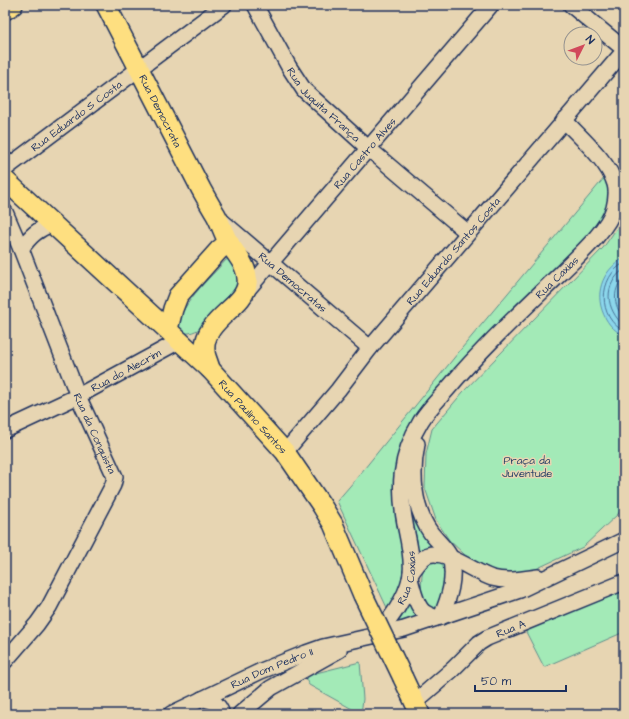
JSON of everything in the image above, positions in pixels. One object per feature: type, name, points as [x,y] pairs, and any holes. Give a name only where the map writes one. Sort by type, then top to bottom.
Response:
[{"type":"main road","points":[[5,10],[13,5]]},
{"type":"main road","name":"Rua Democrata","points":[[106,5],[201,189],[217,216],[229,242],[243,261],[246,271],[247,285],[245,292],[238,301]]},
{"type":"main road","name":"Rua Paulino Santos","points":[[5,180],[210,369],[285,452],[322,506],[332,524],[363,595],[404,678],[417,708]]},
{"type":"main road","points":[[220,317],[174,335],[173,309],[178,296],[219,250],[229,242]]},
{"type":"main road","points":[[210,369],[205,352],[205,344],[208,334],[220,317],[238,301]]},
{"type":"street","name":"Rua Eduardo S Costa","points":[[5,169],[224,5]]},
{"type":"street","name":"Rua Juquita França","points":[[255,5],[289,67],[304,90],[368,148],[468,233]]},
{"type":"street","name":"Rua Castro Alves","points":[[238,301],[491,5]]},
{"type":"street","points":[[571,5],[624,50]]},
{"type":"street","name":"Rua Eduardo Santos Costa","points":[[285,452],[338,390],[370,348],[624,50]]},
{"type":"street","name":"Rua Caxias","points":[[378,636],[402,598],[410,576],[409,546],[401,496],[402,475],[408,445],[422,420],[477,355],[585,248],[604,227],[612,215],[616,190],[611,174],[604,163],[564,120]]},
{"type":"street","name":"Rua da Conquista","points":[[5,212],[21,248],[78,396],[115,477],[113,485],[49,606],[5,661]]},
{"type":"street","name":"Rua Democratas","points":[[217,216],[370,348]]},
{"type":"street","points":[[21,248],[33,234],[52,224]]},
{"type":"street","name":"Rua do Alecrim","points":[[5,430],[78,396],[174,335]]},
{"type":"street","name":"Rua Caxias","points":[[422,420],[414,458],[416,498],[428,529],[450,558]]},
{"type":"street","points":[[450,558],[452,585],[448,599],[439,617],[422,610],[414,593],[410,576],[421,561],[428,555],[450,558],[490,577],[501,580],[527,579],[553,574],[624,540]]},
{"type":"street","name":"Rua Dom Pedro II","points":[[171,714],[261,671],[306,653],[404,629],[520,590],[553,574]]},
{"type":"street","name":"Rua A","points":[[417,708],[479,643],[487,638],[624,582]]},
{"type":"street","points":[[240,714],[270,688],[360,640]]},
{"type":"street","points":[[202,698],[216,703],[222,714]]},
{"type":"green space","points":[[605,177],[609,187],[607,209],[599,222],[528,296],[408,434],[407,548],[404,586],[389,612],[337,501]]},
{"type":"green space","name":"Praça da Juventude","points":[[624,218],[624,506],[618,514],[583,547],[525,574],[503,574],[465,555],[449,540],[436,520],[425,488],[426,454],[432,429],[463,392],[603,248]]},
{"type":"green space","points":[[236,258],[241,287],[218,314],[203,327],[188,333],[180,331],[179,323],[187,304],[226,260]]},
{"type":"green space","points":[[411,475],[433,545],[425,548],[418,554],[417,540],[409,507]]},
{"type":"green space","points":[[434,556],[449,563],[440,609],[425,605],[422,596],[421,584],[424,566],[426,562]]},
{"type":"green space","points":[[624,591],[624,632],[544,667],[525,630]]},
{"type":"green space","points":[[412,598],[426,617],[394,628]]},
{"type":"green space","points":[[360,662],[363,699],[361,714],[309,685],[304,676]]},
{"type":"water","points":[[624,258],[624,335],[609,324],[606,319],[600,302],[600,293],[605,277],[616,263]]}]
